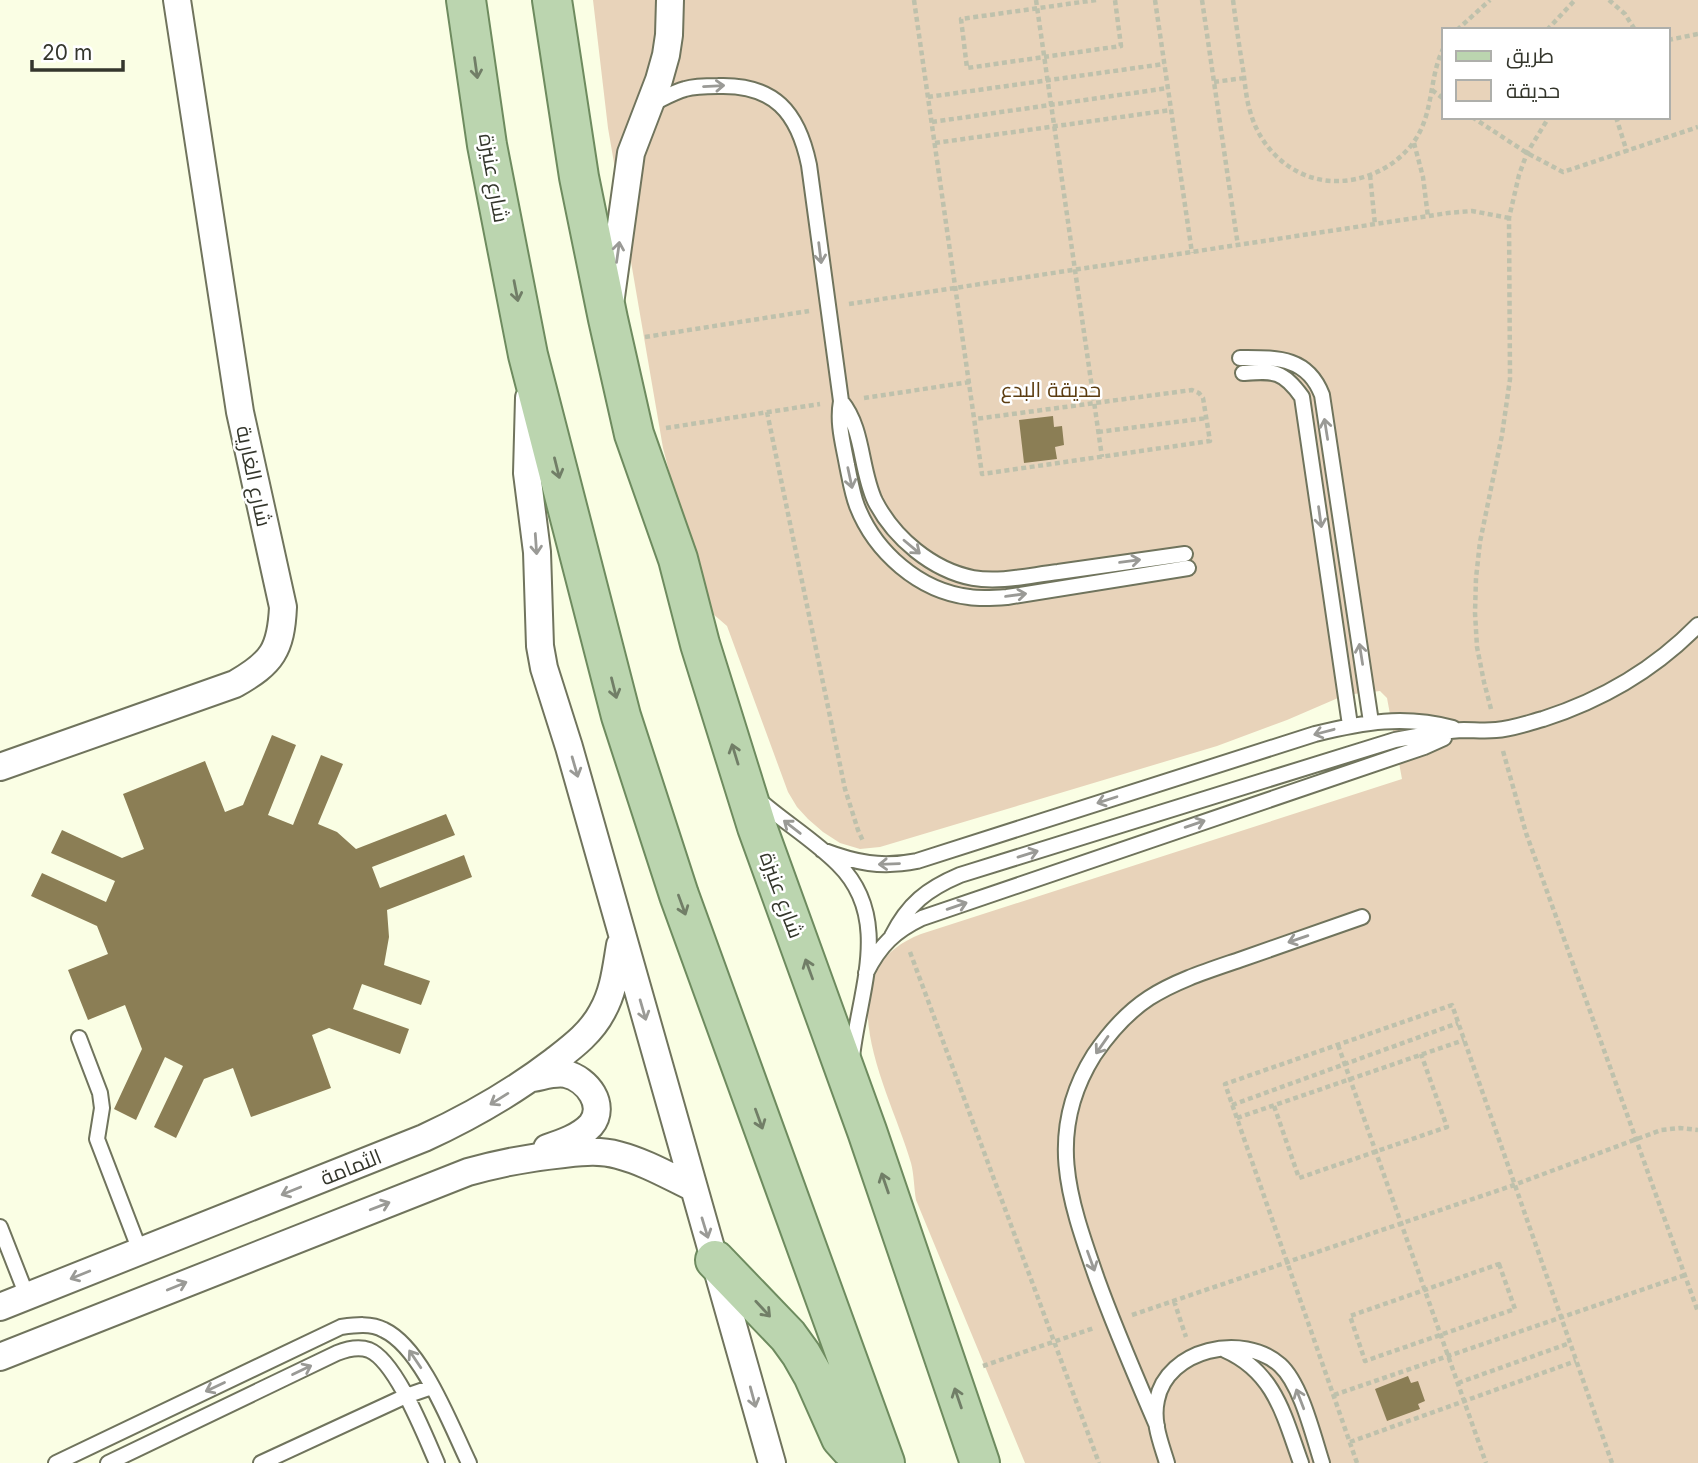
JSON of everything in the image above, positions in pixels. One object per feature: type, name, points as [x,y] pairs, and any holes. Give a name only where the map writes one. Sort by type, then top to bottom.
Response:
[{"type":"main road","name":"شارع عنيزة","points":[[466,0],[488,145],[528,355],[621,716],[679,895],[885,1463]]},
{"type":"main road","name":"شارع عنيزة","points":[[552,0],[579,177],[634,433],[678,559],[700,644],[762,840],[850,1083],[980,1463]]},
{"type":"main road","points":[[715,1260],[788,1336],[813,1376],[841,1438],[868,1463]]},
{"type":"street","name":"شارع الغارية","points":[[0,767],[235,684],[257,672],[273,654],[282,631],[283,607],[240,412],[177,0]]},
{"type":"street","name":"شارع عنيزة","points":[[611,331],[631,153],[666,55],[670,0]]},
{"type":"street","name":"شارع عنيزة","points":[[528,355],[530,410],[526,465],[537,552],[540,646],[544,668],[569,747],[772,1463]]},
{"type":"street","name":"الثمامة","points":[[0,1307],[424,1138],[482,1110],[530,1079],[580,1039],[601,1015],[610,996],[622,936]]},
{"type":"street","points":[[0,1357],[468,1171],[519,1158],[565,1142],[589,1127],[595,1119],[597,1111],[593,1094],[572,1076],[559,1073],[530,1079]]},
{"type":"street","points":[[519,1158],[605,1152],[633,1160],[694,1188]]},
{"type":"lane","points":[[649,104],[685,89],[708,86],[739,87],[768,95],[780,103],[800,132],[809,165],[841,401],[840,429],[851,486],[857,506],[877,542],[889,555],[922,581],[963,596],[985,598],[1007,597],[1186,561],[1008,579],[974,578],[952,571],[913,549],[886,519],[867,482],[852,417],[841,401]]},
{"type":"lane","points":[[1240,358],[1285,360],[1299,366],[1311,375],[1322,395],[1371,722]]},
{"type":"lane","points":[[1242,373],[1276,373],[1291,381],[1302,397],[1350,725]]},
{"type":"lane","points":[[892,936],[907,910],[922,895],[940,883],[960,875],[1395,740],[1461,730],[1497,730],[1564,712],[1627,681],[1657,661],[1698,625]]},
{"type":"lane","points":[[822,850],[847,860],[866,863],[885,865],[917,861],[1350,725],[1420,722],[1461,730]]},
{"type":"lane","points":[[866,972],[880,949],[892,936],[922,918],[1424,747],[1461,730]]},
{"type":"lane","points":[[746,790],[839,865],[864,904],[870,950],[853,1046],[850,1083]]},
{"type":"lane","points":[[1167,1463],[1157,1426],[1112,1322],[1070,1199],[1065,1149],[1070,1107],[1088,1066],[1112,1030],[1148,999],[1192,976],[1362,917]]},
{"type":"lane","points":[[79,1038],[100,1093],[102,1108],[97,1139],[140,1251]]},
{"type":"lane","points":[[0,1227],[27,1296]]},
{"type":"lane","points":[[56,1463],[341,1327],[362,1324],[383,1329],[401,1340],[414,1356],[469,1463]]},
{"type":"lane","points":[[108,1463],[346,1349],[358,1348],[378,1355],[385,1363],[406,1396],[437,1463]]},
{"type":"lane","points":[[1157,1426],[1157,1399],[1161,1388],[1178,1367],[1202,1352],[1238,1348],[1254,1350],[1268,1356],[1291,1378],[1322,1463]]},
{"type":"lane","points":[[1222,1349],[1249,1364],[1271,1387],[1279,1401],[1301,1463]]},
{"type":"lane","points":[[261,1463],[406,1396],[432,1387]]},
{"type":"path","points":[[915,0],[982,474],[1210,441],[1203,398],[1192,390],[975,419]]},
{"type":"path","points":[[1036,0],[1102,457]]},
{"type":"path","points":[[1096,0],[961,19],[967,68],[1121,46],[1115,0]]},
{"type":"path","points":[[1155,0],[1192,253]]},
{"type":"path","points":[[1202,0],[1238,246]]},
{"type":"path","points":[[1233,0],[1250,113],[1257,129],[1275,156],[1287,166],[1300,174],[1329,182],[1370,175],[1393,163],[1414,142],[1429,109],[1435,69],[1442,52]]},
{"type":"path","points":[[1459,28],[1490,0]]},
{"type":"path","points":[[1550,28],[1575,0]]},
{"type":"path","points":[[1609,0],[1625,14],[1634,28]]},
{"type":"path","points":[[1670,40],[1698,34]]},
{"type":"path","points":[[928,97],[1164,64]]},
{"type":"path","points":[[1214,82],[1244,78]]},
{"type":"path","points":[[932,122],[1168,88]]},
{"type":"path","points":[[1432,90],[1442,98]]},
{"type":"path","points":[[935,143],[1171,110]]},
{"type":"path","points":[[1475,119],[1563,173],[1698,127]]},
{"type":"path","points":[[1617,119],[1628,152]]},
{"type":"path","points":[[1414,142],[1423,177],[1428,217]]},
{"type":"path","points":[[1370,175],[1375,225]]},
{"type":"path","points":[[611,331],[827,308],[1472,211],[1509,218]]},
{"type":"path","points":[[634,433],[970,382]]},
{"type":"path","points":[[1098,432],[1207,418]]},
{"type":"path","points":[[1357,1463],[1225,1084],[1452,1005],[1612,1463]]},
{"type":"path","points":[[1232,1105],[1458,1023]]},
{"type":"path","points":[[1237,1118],[1464,1040]]},
{"type":"path","points":[[1338,1045],[1486,1463]]},
{"type":"path","points":[[1274,1106],[1299,1178],[1447,1127],[1421,1054]]},
{"type":"path","points":[[951,1377],[1514,1185],[1661,1130],[1698,1130]]},
{"type":"path","points":[[1499,1264],[1515,1309],[1441,1335],[1365,1361],[1350,1316],[1499,1264]]},
{"type":"path","points":[[1334,1395],[1685,1275]]},
{"type":"path","points":[[1174,1301],[1193,1357]]},
{"type":"path","points":[[1458,1383],[1570,1343]]},
{"type":"path","points":[[1350,1442],[1576,1361]]},
{"type":"green space","name":"حديقة البدع","points":[[593,0],[1698,0],[1698,1463],[1025,1463],[916,1200],[911,1163],[878,1070],[870,1037],[868,1005],[874,977],[890,952],[921,934],[1402,779],[1387,698],[1380,691],[1345,695],[1217,746],[880,847],[860,849],[840,843],[808,819],[788,792],[727,626],[705,607],[663,448],[608,128]]},
{"type":"building","points":[[1053,416],[1054,427],[1062,426],[1064,445],[1055,447],[1057,459],[1024,463],[1019,420]]},
{"type":"building","points":[[272,735],[296,745],[268,815],[293,825],[321,755],[343,764],[318,824],[337,832],[356,849],[446,814],[455,835],[372,867],[380,888],[464,855],[472,877],[387,910],[389,937],[384,965],[430,981],[421,1005],[362,984],[353,1009],[409,1029],[400,1054],[329,1028],[312,1035],[331,1088],[251,1117],[233,1068],[204,1079],[176,1138],[154,1127],[183,1066],[165,1057],[136,1120],[114,1109],[142,1049],[125,1005],[88,1020],[68,970],[108,954],[97,926],[31,896],[42,873],[106,902],[115,881],[51,853],[62,830],[122,858],[144,849],[123,794],[205,761],[225,812],[243,805]]},
{"type":"building","points":[[1408,1376],[1411,1383],[1418,1381],[1425,1401],[1418,1404],[1420,1409],[1387,1421],[1375,1389]]}]
